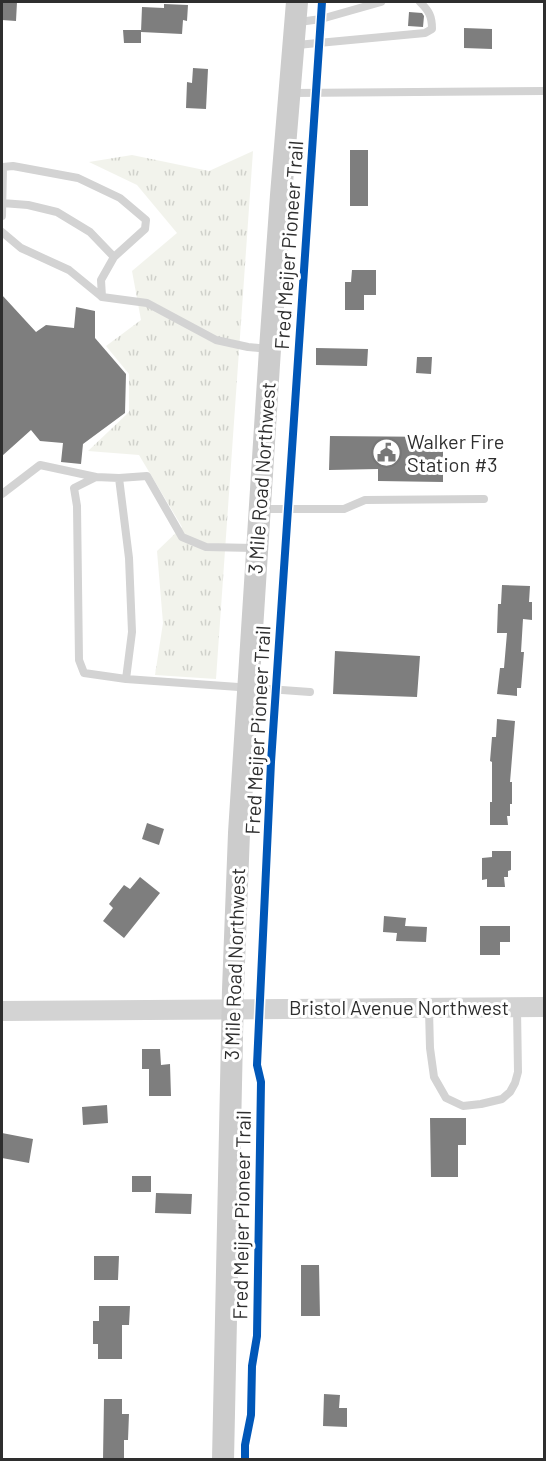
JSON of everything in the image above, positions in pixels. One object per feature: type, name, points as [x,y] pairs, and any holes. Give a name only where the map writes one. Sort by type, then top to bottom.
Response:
[{"type":"main road","name":"3 Mile Road Northwest","points":[[223,1460],[239,833],[270,349],[296,12]]},
{"type":"street","name":"Bristol Avenue Northwest","points":[[2,1011],[544,1007]]},
{"type":"lane","points":[[296,12],[321,19],[381,2]]},
{"type":"lane","points":[[293,45],[425,33],[432,30],[432,24],[430,12],[420,2]]},
{"type":"lane","points":[[289,93],[544,90]]},
{"type":"lane","points":[[2,216],[3,167],[13,166],[78,178],[120,198],[146,220],[145,229],[114,257],[101,280],[102,297]]},
{"type":"lane","points":[[2,203],[28,205],[57,212],[90,232],[114,257]]},
{"type":"lane","points":[[2,232],[21,248],[69,270],[102,297],[147,303],[216,340],[248,348],[270,349]]},
{"type":"lane","points":[[2,494],[40,465],[96,477],[147,476],[182,537],[206,547],[257,548]]},
{"type":"lane","points":[[96,477],[74,488],[78,506],[80,660],[84,673],[126,679],[310,692]]},
{"type":"lane","points":[[120,478],[129,558],[132,622],[126,679]]},
{"type":"lane","points":[[260,509],[344,509],[364,500],[484,499]]},
{"type":"lane","points":[[429,1008],[430,1047],[434,1077],[446,1098],[463,1106],[502,1099],[515,1083],[518,1072],[517,1008]]},
{"type":"green space","points":[[253,151],[216,679],[155,675],[163,623],[157,551],[182,527],[139,455],[88,451],[129,412],[129,374],[106,346],[141,320],[132,271],[177,233],[137,185],[89,162],[132,155],[209,171]]},
{"type":"building","points":[[2,2],[17,2],[16,21],[2,20]]},
{"type":"building","points":[[164,4],[188,5],[187,21],[183,20],[182,34],[141,32],[142,7],[164,8]]},
{"type":"building","points":[[409,12],[422,13],[423,27],[408,26]]},
{"type":"building","points":[[464,28],[492,29],[492,49],[464,48]]},
{"type":"building","points":[[123,30],[141,30],[141,43],[124,43]]},
{"type":"building","points":[[193,68],[208,69],[206,109],[186,108],[187,82],[192,83]]},
{"type":"building","points":[[350,150],[368,150],[368,206],[350,206]]},
{"type":"building","points":[[352,270],[376,270],[376,295],[364,295],[364,310],[345,310],[345,282],[351,282]]},
{"type":"building","points":[[2,295],[36,332],[46,325],[74,328],[76,307],[95,311],[95,338],[126,374],[125,413],[83,444],[81,464],[61,462],[63,443],[40,441],[31,430],[2,456]]},
{"type":"building","points":[[316,348],[368,349],[367,366],[316,365]]},
{"type":"building","points":[[417,357],[432,357],[431,374],[416,373]]},
{"type":"building","name":"Walker Fire Station #3","points":[[330,436],[443,437],[443,482],[378,481],[378,469],[329,470]]},
{"type":"building","points":[[502,585],[530,586],[529,602],[532,602],[532,620],[523,619],[521,652],[524,652],[521,688],[517,688],[517,696],[497,694],[500,668],[504,668],[507,633],[497,633],[498,604],[501,604]]},
{"type":"building","points":[[335,651],[420,656],[417,697],[333,694]]},
{"type":"building","points":[[497,719],[515,721],[510,782],[512,782],[512,804],[510,804],[510,816],[507,816],[508,825],[490,825],[492,762],[490,761],[492,737],[496,737]]},
{"type":"building","points":[[147,823],[164,829],[159,845],[142,839]]},
{"type":"building","points":[[492,851],[511,851],[511,870],[508,871],[508,877],[504,877],[505,887],[487,887],[487,879],[482,880],[482,858],[492,857]]},
{"type":"building","points":[[140,877],[160,893],[124,938],[103,921],[113,908],[109,904],[124,885],[130,889]]},
{"type":"building","points":[[384,916],[406,918],[405,926],[427,927],[426,942],[396,941],[397,933],[383,932]]},
{"type":"building","points":[[480,926],[510,926],[510,942],[500,942],[500,955],[480,955]]},
{"type":"building","points":[[142,1049],[160,1049],[161,1065],[170,1064],[171,1096],[149,1096],[149,1069],[142,1069]]},
{"type":"building","points":[[107,1105],[108,1123],[83,1125],[82,1107]]},
{"type":"building","points":[[430,1118],[466,1118],[466,1145],[458,1145],[458,1177],[431,1177]]},
{"type":"building","points":[[2,1133],[33,1139],[29,1163],[2,1158]]},
{"type":"building","points":[[132,1176],[151,1176],[151,1192],[132,1192]]},
{"type":"building","points":[[156,1193],[192,1194],[191,1214],[155,1213]]},
{"type":"building","points":[[94,1256],[119,1256],[118,1280],[94,1280]]},
{"type":"building","points":[[301,1265],[319,1265],[320,1316],[301,1316]]},
{"type":"building","points":[[99,1306],[130,1306],[129,1325],[122,1325],[122,1359],[98,1359],[98,1344],[93,1344],[93,1321],[99,1321]]},
{"type":"building","points":[[324,1394],[340,1395],[339,1408],[347,1408],[347,1427],[323,1426]]},
{"type":"building","points":[[104,1399],[122,1399],[122,1414],[129,1414],[128,1440],[124,1440],[124,1459],[103,1459]]},
{"type":"cycle path","name":"Fred Meijer Pioneer Trail","points":[[245,1460],[245,1445],[251,1415],[252,1366],[257,1336],[261,1082],[257,1065],[271,762],[322,2]]},
{"type":"place","name":"Walker Fire Station #3","points":[[386,453]]}]
